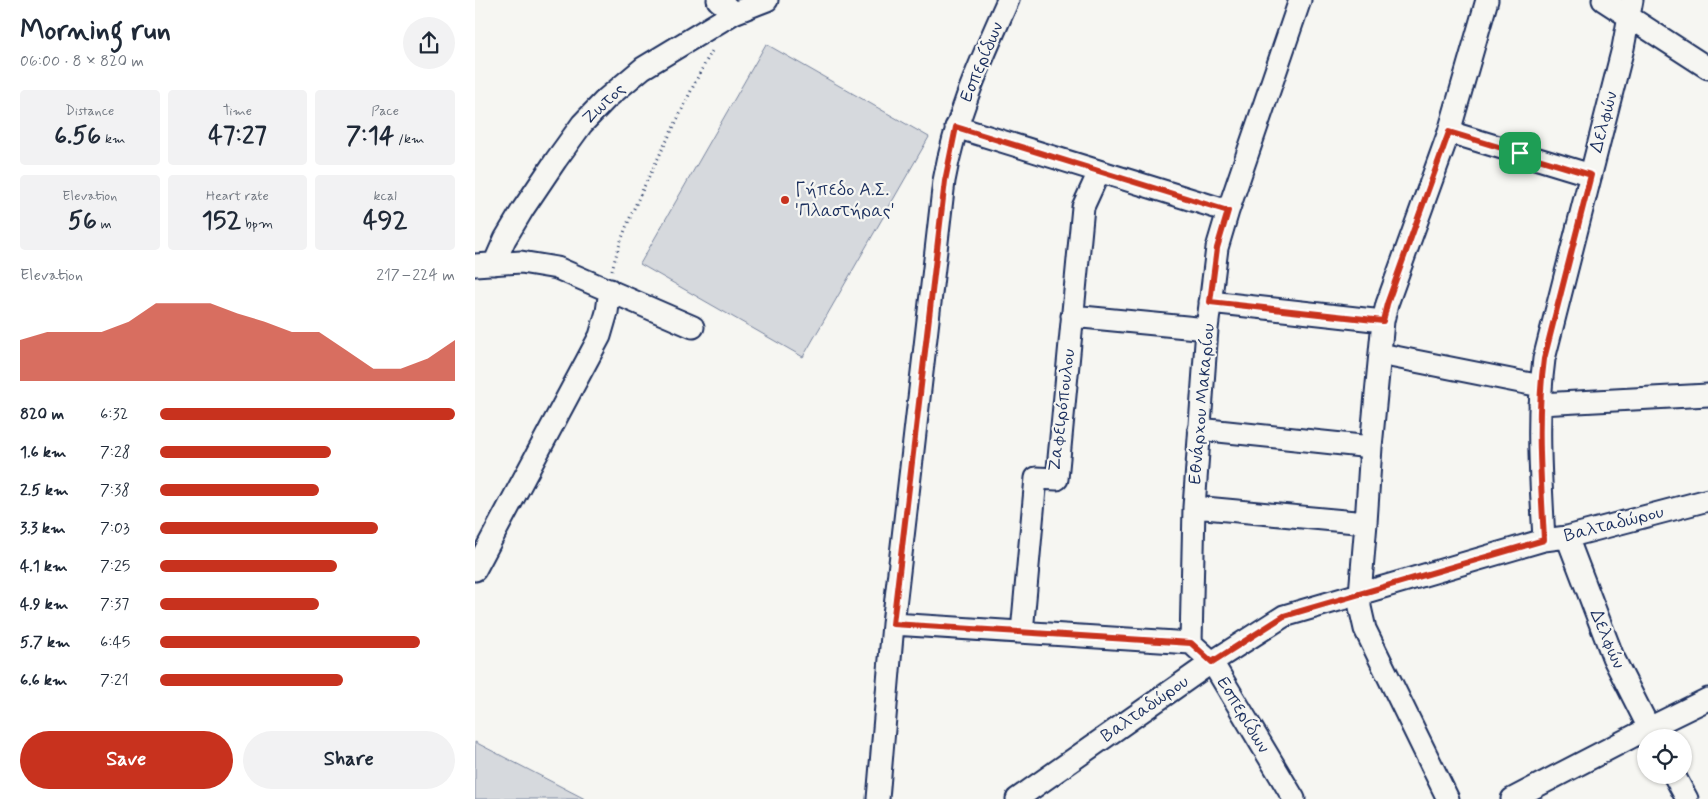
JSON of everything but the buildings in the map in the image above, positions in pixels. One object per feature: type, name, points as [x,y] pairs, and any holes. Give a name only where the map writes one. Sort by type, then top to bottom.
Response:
[{"type":"street","name":"Ζωτος","points":[[485,265],[505,239],[523,209],[582,124],[607,99],[643,68],[726,7],[767,0]]},
{"type":"street","name":"Εσπερίδων","points":[[878,799],[893,624],[945,181],[956,127],[969,90],[1008,0]]},
{"type":"street","name":"Εθνάρχου Μακαρίου","points":[[1191,643],[1194,507],[1199,429],[1207,329],[1217,248],[1301,0]]},
{"type":"street","points":[[1448,799],[1365,629],[1360,608],[1360,594],[1383,321],[1387,304],[1449,132],[1487,0]]},
{"type":"street","points":[[1603,0],[1630,8],[1708,68]]},
{"type":"street","name":"Δελφών","points":[[1544,540],[1541,486],[1540,395],[1544,359],[1623,48],[1630,8]]},
{"type":"street","points":[[956,127],[1228,211]]},
{"type":"street","points":[[1449,132],[1591,175]]},
{"type":"street","name":"Ζαφειρόπουλου","points":[[1022,632],[1036,478],[1057,479],[1083,207],[1099,172]]},
{"type":"street","points":[[485,265],[521,262],[557,268],[693,327]]},
{"type":"street","points":[[475,570],[600,336],[607,312],[610,290]]},
{"type":"street","points":[[1210,302],[1383,321]]},
{"type":"street","points":[[1072,316],[1207,329]]},
{"type":"street","points":[[1380,354],[1540,395],[1708,395]]},
{"type":"street","points":[[1199,429],[1371,447]]},
{"type":"street","name":"Βαλταδώρου","points":[[1017,799],[1212,662],[1284,616],[1544,540],[1567,537],[1708,500]]},
{"type":"street","points":[[1194,507],[1366,523]]},
{"type":"street","name":"Δελφών","points":[[1567,537],[1613,657],[1649,729]]},
{"type":"street","points":[[893,624],[1191,643]]},
{"type":"street","name":"Εσπερίδων","points":[[1191,643],[1212,662],[1293,799]]},
{"type":"street","points":[[1658,729],[1708,699]]},
{"type":"street","points":[[1512,799],[1637,740]]},
{"type":"street","points":[[1679,784],[1687,799]]},
{"type":"path","points":[[610,290],[616,254],[636,205],[716,44]]},
{"type":"shaded area","name":"Γήπεδο Α.Σ. 'Πλαστήρας'","points":[[766,44],[929,137],[803,357],[640,264]]},
{"type":"shaded area","points":[[475,742],[585,799],[475,799]]},
{"type":"place","name":"Γήπεδο Α.Σ. 'Πλαστήρας'","points":[[785,200]]},
{"type":"route","points":[[956,127],[1228,211],[1217,248],[1210,302],[1383,321],[1387,304],[1449,132],[1520,153],[1591,175],[1544,359],[1540,430],[1544,540],[1284,616],[1212,662],[1191,643],[893,624],[945,181],[956,127]]}]
